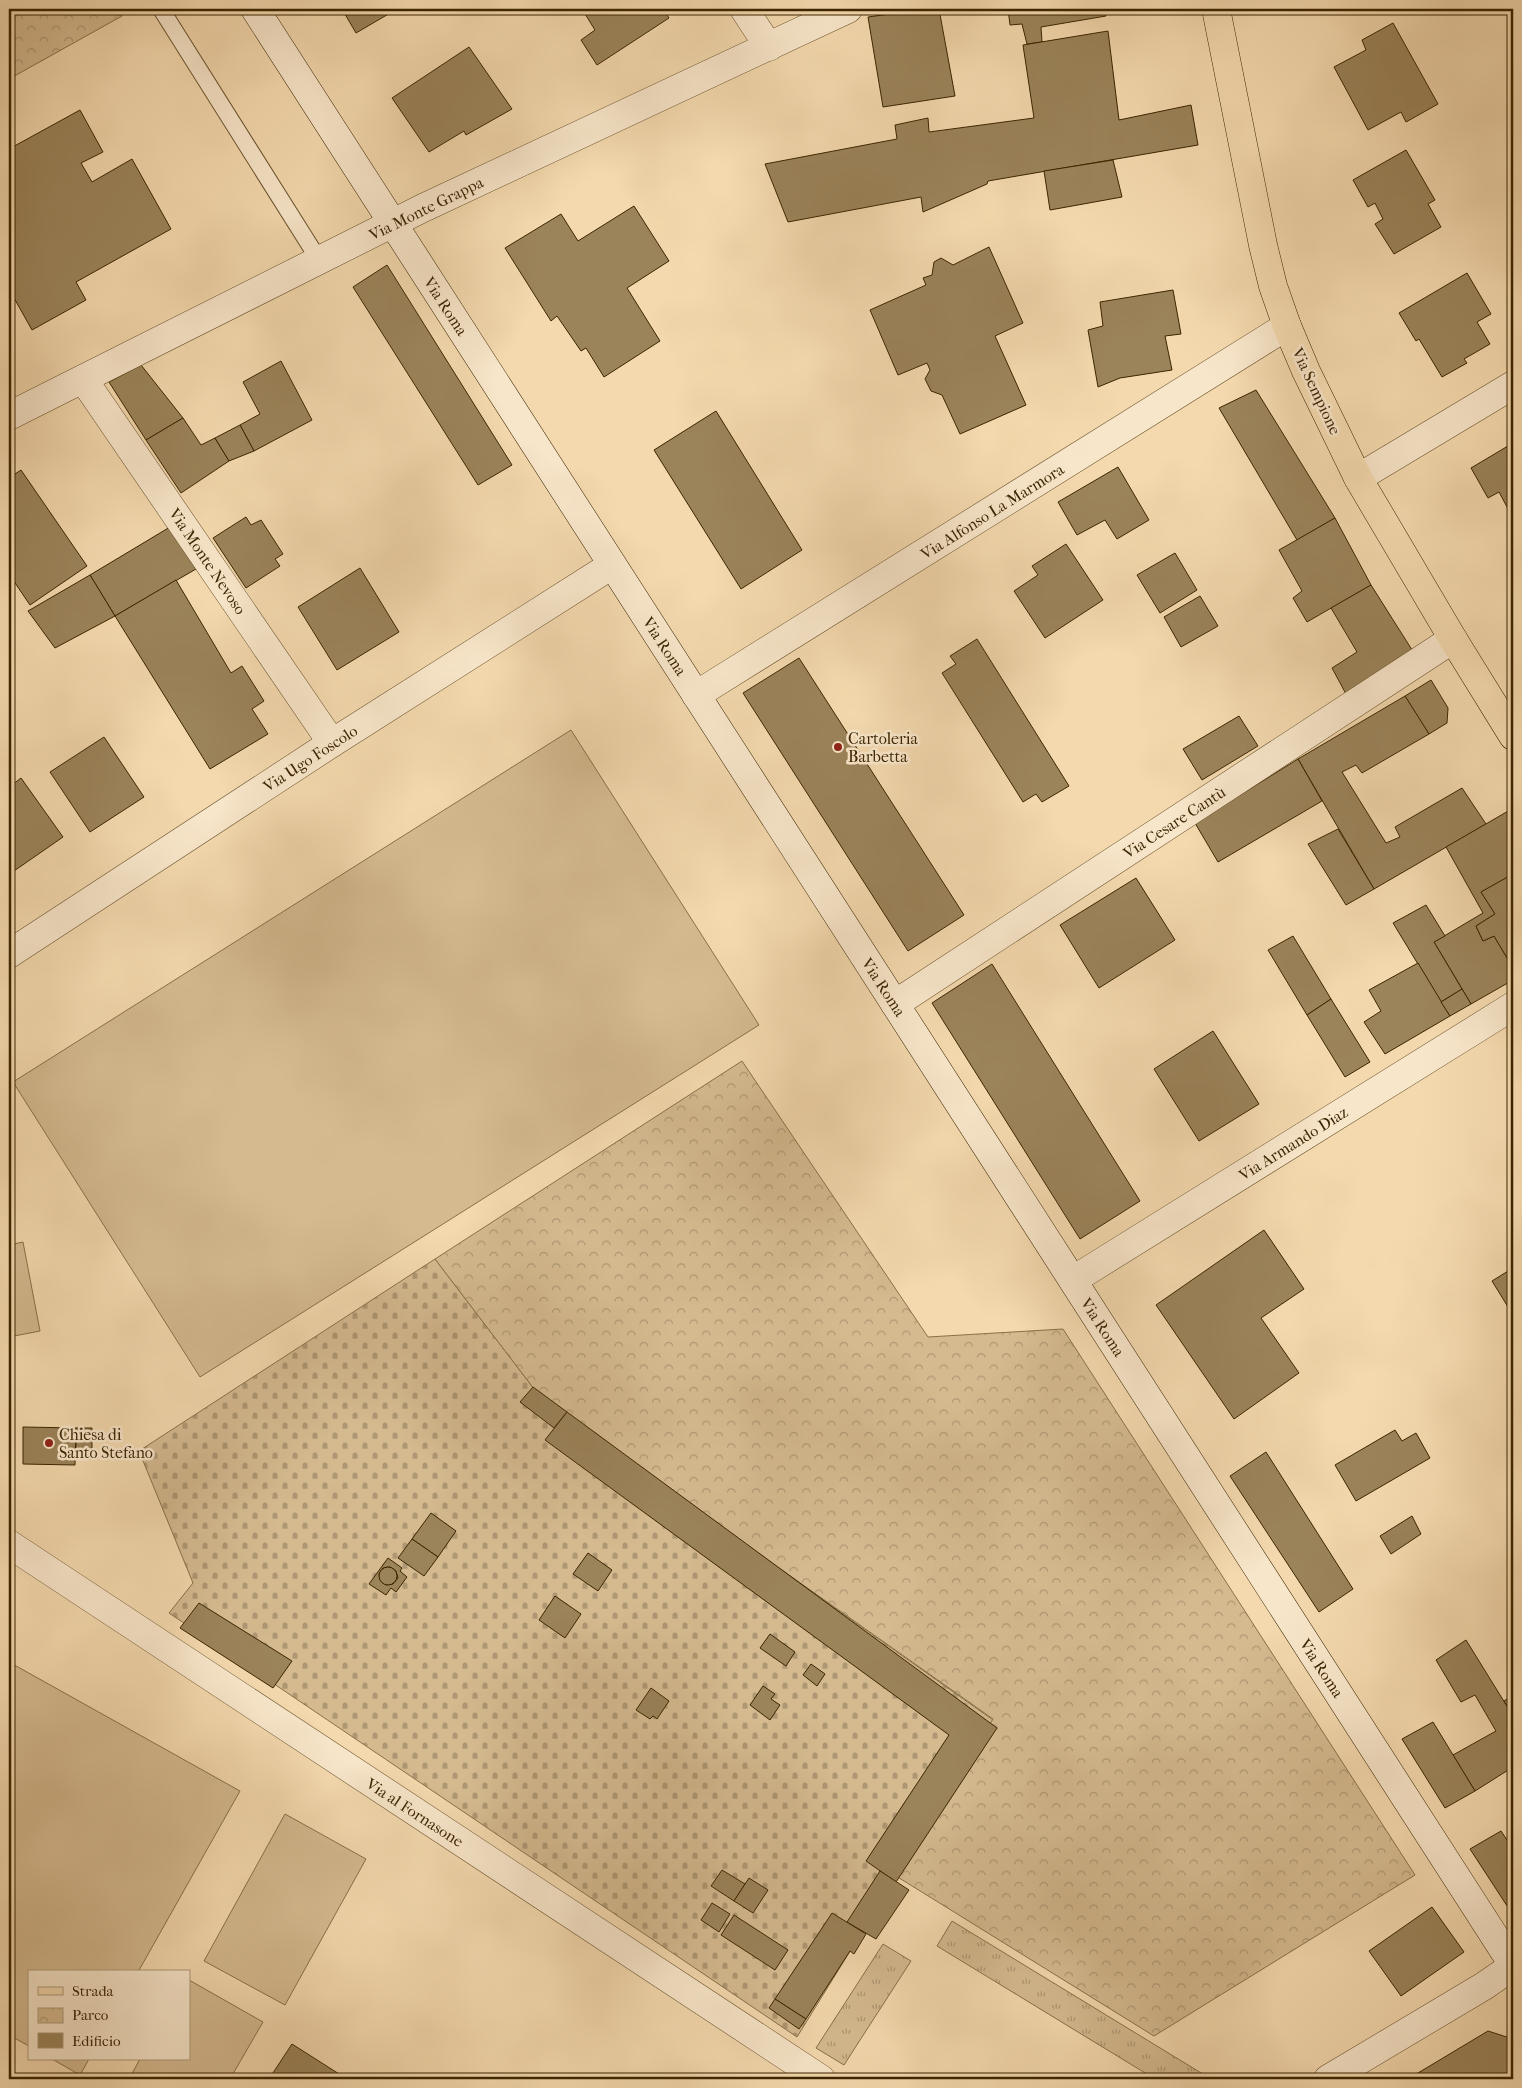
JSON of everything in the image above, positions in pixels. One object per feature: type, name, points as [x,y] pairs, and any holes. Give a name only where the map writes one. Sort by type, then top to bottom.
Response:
[{"type":"main road","name":"Via Sempione","points":[[1216,9],[1263,245],[1273,286],[1287,326],[1306,371],[1358,478],[1513,736]]},
{"type":"street","name":"Via Roma","points":[[254,9],[1513,1965]]},
{"type":"street","points":[[744,9],[769,47]]},
{"type":"street","name":"Via Monte Grappa","points":[[9,416],[393,224],[848,9]]},
{"type":"street","name":"Via Alfonso La Marmora","points":[[696,695],[1287,326]]},
{"type":"street","name":"Via Monte Nevoso","points":[[83,379],[332,743]]},
{"type":"street","points":[[1358,478],[1513,386]]},
{"type":"street","name":"Via Ugo Foscolo","points":[[9,954],[332,743],[612,565]]},
{"type":"street","name":"Via Cesare Cantù","points":[[895,1004],[1453,639]]},
{"type":"street","name":"Via Armando Diaz","points":[[1073,1280],[1513,1006]]},
{"type":"street","name":"Via al Fornasone","points":[[9,1544],[821,2079]]},
{"type":"street","points":[[1328,2079],[1484,1986],[1513,1965]]},
{"type":"lane","points":[[161,9],[319,260]]},
{"type":"green space","points":[[9,9],[117,9],[122,16],[9,79]]},
{"type":"green space","points":[[571,730],[759,1025],[200,1377],[13,1082]]},
{"type":"green space","points":[[742,1061],[928,1337],[1063,1329],[1415,1875],[1154,2036],[896,1876],[993,1719],[544,1402],[435,1259]]},
{"type":"green space","points":[[23,1242],[40,1331],[9,1337],[9,1245]]},
{"type":"green space","points":[[435,1259],[544,1402],[993,1720],[797,2037],[169,1613],[193,1583],[139,1451]]},
{"type":"green space","points":[[9,1662],[240,1791],[139,1970],[28,1970],[28,2045],[9,2035]]},
{"type":"green space","points":[[285,1814],[366,1859],[285,2005],[204,1961]]},
{"type":"green space","points":[[952,1921],[1211,2079],[1155,2079],[937,1946]]},
{"type":"green space","points":[[883,1944],[911,1961],[844,2065],[816,2048]]},
{"type":"green space","points":[[190,1981],[263,2022],[230,2079],[129,2079],[139,2060],[190,2060]]},
{"type":"green space","points":[[54,2060],[88,2060],[80,2075]]},
{"type":"building","points":[[342,9],[397,9],[356,33]]},
{"type":"building","points":[[582,9],[663,9],[669,18],[597,65],[581,40],[595,30]]},
{"type":"building","points":[[925,9],[939,9],[955,96],[883,107],[868,17]]},
{"type":"building","points":[[1008,9],[1104,9],[1106,16],[1041,27],[1042,42],[1027,44],[1022,24],[1010,25]]},
{"type":"building","points":[[1393,23],[1438,104],[1406,122],[1401,112],[1368,130],[1334,67],[1366,50],[1362,40]]},
{"type":"building","points":[[1108,31],[1119,120],[1191,105],[1198,145],[988,181],[987,184],[923,212],[921,197],[788,222],[765,164],[897,139],[895,125],[928,118],[929,132],[1034,118],[1023,45]]},
{"type":"building","points":[[469,47],[512,109],[466,135],[464,131],[429,152],[392,98]]},
{"type":"building","points":[[80,110],[103,152],[81,163],[92,182],[132,159],[171,229],[76,282],[86,300],[32,330],[9,289],[9,149]]},
{"type":"building","points":[[1406,150],[1435,200],[1428,204],[1441,227],[1394,254],[1375,224],[1383,219],[1375,203],[1368,207],[1353,180]]},
{"type":"building","points":[[1113,160],[1122,197],[1050,210],[1044,171]]},
{"type":"building","points":[[634,206],[669,261],[627,288],[660,341],[604,377],[586,348],[581,351],[557,316],[551,321],[505,248],[561,214],[578,241]]},
{"type":"building","points":[[989,247],[1023,323],[995,336],[1026,405],[960,434],[942,395],[931,391],[925,379],[930,370],[927,363],[898,375],[870,310],[926,285],[923,278],[932,275],[934,262],[941,258],[953,265]]},
{"type":"building","points":[[387,265],[512,465],[478,485],[353,287]]},
{"type":"building","points":[[1467,273],[1491,314],[1477,322],[1490,344],[1464,359],[1467,363],[1442,377],[1419,339],[1416,341],[1399,313]]},
{"type":"building","points":[[1173,290],[1181,334],[1165,336],[1172,370],[1120,378],[1098,387],[1088,330],[1103,326],[1100,302]]},
{"type":"building","points":[[281,361],[312,420],[254,451],[240,425],[260,414],[243,382]]},
{"type":"building","points":[[141,365],[183,418],[146,440],[109,382]]},
{"type":"building","points":[[1256,390],[1335,518],[1297,540],[1219,408]]},
{"type":"building","points":[[716,411],[802,550],[741,589],[654,450]]},
{"type":"building","points":[[183,418],[201,445],[215,438],[229,461],[181,493],[146,440]]},
{"type":"building","points":[[240,425],[254,451],[229,461],[215,438]]},
{"type":"building","points":[[1513,443],[1513,518],[1499,492],[1488,498],[1471,468]]},
{"type":"building","points":[[1118,467],[1149,520],[1117,539],[1105,520],[1077,535],[1058,502]]},
{"type":"building","points":[[21,470],[87,566],[30,605],[9,574],[9,478]]},
{"type":"building","points":[[246,517],[251,525],[261,520],[283,554],[275,559],[280,566],[246,588],[213,538]]},
{"type":"building","points":[[1335,518],[1371,585],[1307,622],[1293,598],[1302,591],[1279,550]]},
{"type":"building","points":[[170,527],[196,569],[115,616],[90,575]]},
{"type":"building","points":[[1066,544],[1103,600],[1045,638],[1014,591],[1038,575],[1032,566]]},
{"type":"building","points":[[1175,553],[1197,590],[1160,613],[1137,575]]},
{"type":"building","points":[[360,568],[399,632],[337,670],[298,607]]},
{"type":"building","points":[[90,575],[115,616],[55,648],[28,611]]},
{"type":"building","points":[[176,580],[231,673],[242,666],[264,701],[252,709],[268,734],[210,769],[115,616]]},
{"type":"building","points":[[1371,585],[1414,653],[1346,694],[1332,668],[1357,652],[1331,608]]},
{"type":"building","points":[[1200,596],[1218,626],[1181,647],[1164,617]]},
{"type":"building","points":[[977,639],[1069,786],[1042,802],[1036,794],[1023,802],[942,673],[956,664],[950,656]]},
{"type":"building","points":[[799,658],[964,915],[908,951],[743,693]]},
{"type":"building","points":[[1431,680],[1448,708],[1447,723],[1429,734],[1405,696]]},
{"type":"building","points":[[1405,696],[1429,734],[1362,773],[1356,765],[1342,772],[1386,843],[1400,837],[1395,827],[1462,788],[1486,824],[1374,889],[1298,759]]},
{"type":"building","points":[[1239,716],[1258,746],[1202,780],[1183,749]]},
{"type":"building","points":[[104,737],[144,797],[90,832],[50,772]]},
{"type":"building","points":[[1298,759],[1322,801],[1218,862],[1195,823]]},
{"type":"building","points":[[21,778],[63,837],[14,871],[9,863],[9,781],[12,785]]},
{"type":"building","points":[[1510,810],[1513,815],[1513,874],[1481,892],[1495,914],[1476,926],[1483,941],[1494,936],[1513,968],[1513,980],[1471,1004],[1434,942],[1483,913],[1446,847]]},
{"type":"building","points":[[1338,829],[1374,889],[1346,905],[1308,844]]},
{"type":"building","points":[[1513,874],[1513,968],[1494,936],[1483,941],[1476,926],[1495,914],[1481,892]]},
{"type":"building","points":[[1136,878],[1175,940],[1099,988],[1060,925]]},
{"type":"building","points":[[1426,905],[1445,936],[1434,942],[1462,989],[1441,1002],[1393,923]]},
{"type":"building","points":[[1293,936],[1331,999],[1307,1015],[1268,950]]},
{"type":"building","points":[[1418,963],[1450,1016],[1385,1054],[1364,1022],[1381,1011],[1369,990]]},
{"type":"building","points":[[992,964],[1140,1201],[1080,1239],[932,1003]]},
{"type":"building","points":[[1462,989],[1471,1004],[1450,1016],[1441,1002]]},
{"type":"building","points":[[1331,999],[1370,1062],[1345,1077],[1307,1015]]},
{"type":"building","points":[[1213,1031],[1259,1104],[1199,1141],[1154,1069]]},
{"type":"building","points":[[1264,1230],[1304,1289],[1261,1318],[1299,1373],[1234,1419],[1156,1305]]},
{"type":"building","points":[[1513,1268],[1513,1315],[1492,1281]]},
{"type":"building","points":[[1513,1357],[1513,1373],[1507,1361]]},
{"type":"building","points":[[533,1387],[567,1412],[554,1428],[520,1402]]},
{"type":"building","points":[[567,1412],[997,1728],[896,1882],[866,1861],[949,1735],[545,1440]]},
{"type":"building","name":"Chiesa di Santo Stefano","points":[[23,1427],[76,1428],[75,1465],[23,1464]]},
{"type":"building","name":"Chiesa di Santo Stefano","points":[[76,1428],[92,1428],[92,1459],[76,1458]]},
{"type":"building","points":[[1395,1430],[1402,1441],[1416,1433],[1430,1458],[1356,1501],[1335,1465]]},
{"type":"building","points":[[1266,1452],[1353,1589],[1319,1612],[1230,1476]]},
{"type":"building","points":[[431,1513],[456,1531],[438,1557],[412,1539]]},
{"type":"building","points":[[1412,1516],[1421,1534],[1391,1554],[1380,1536]]},
{"type":"building","points":[[412,1539],[438,1557],[424,1576],[398,1558]]},
{"type":"building","points":[[588,1553],[612,1570],[598,1591],[573,1574]]},
{"type":"building","points":[[388,1558],[402,1568],[400,1571],[407,1577],[396,1592],[391,1588],[386,1595],[369,1584]],"holes":[[[390,1567],[396,1571],[398,1578],[393,1584],[386,1585],[380,1580],[379,1574],[383,1568]]]},
{"type":"building","points":[[388,1567],[394,1570],[397,1576],[394,1582],[388,1585],[382,1582],[379,1576],[382,1570]]},
{"type":"building","points":[[555,1596],[581,1614],[565,1638],[539,1620]]},
{"type":"building","points":[[199,1603],[292,1661],[273,1688],[180,1628]]},
{"type":"building","points":[[770,1634],[795,1652],[786,1666],[760,1648]]},
{"type":"building","points":[[1466,1640],[1513,1716],[1513,1767],[1475,1791],[1453,1755],[1496,1731],[1475,1695],[1461,1702],[1436,1660]]},
{"type":"building","points":[[811,1664],[825,1674],[817,1686],[803,1675]]},
{"type":"building","points":[[763,1686],[775,1694],[771,1699],[780,1705],[770,1720],[750,1705]]},
{"type":"building","points":[[651,1688],[669,1701],[657,1719],[653,1716],[650,1719],[636,1710]]},
{"type":"building","points":[[1513,1695],[1513,1716],[1504,1701]]},
{"type":"building","points":[[1433,1722],[1475,1791],[1445,1808],[1402,1739]]},
{"type":"building","points":[[1501,1831],[1513,1849],[1513,1915],[1470,1849]]},
{"type":"building","points":[[722,1870],[745,1884],[734,1901],[711,1886]]},
{"type":"building","points":[[880,1871],[909,1890],[876,1939],[847,1922]]},
{"type":"building","points":[[749,1878],[768,1890],[753,1913],[734,1901]]},
{"type":"building","points":[[712,1903],[730,1914],[719,1932],[701,1920]]},
{"type":"building","points":[[1432,1907],[1464,1952],[1401,1996],[1369,1951]]},
{"type":"building","points":[[832,1913],[866,1934],[854,1954],[850,1951],[806,2019],[775,1999]]},
{"type":"building","points":[[734,1915],[788,1950],[775,1970],[721,1935]]},
{"type":"building","points":[[775,1999],[806,2019],[799,2029],[769,2008]]},
{"type":"building","points":[[1488,2031],[1513,2039],[1513,2079],[1408,2079]]},
{"type":"building","points":[[292,2044],[347,2079],[269,2079]]},
{"type":"place","name":"Cartoleria Barbetta","points":[[838,747]]},
{"type":"place","name":"Chiesa di Santo Stefano","points":[[49,1443]]}]
